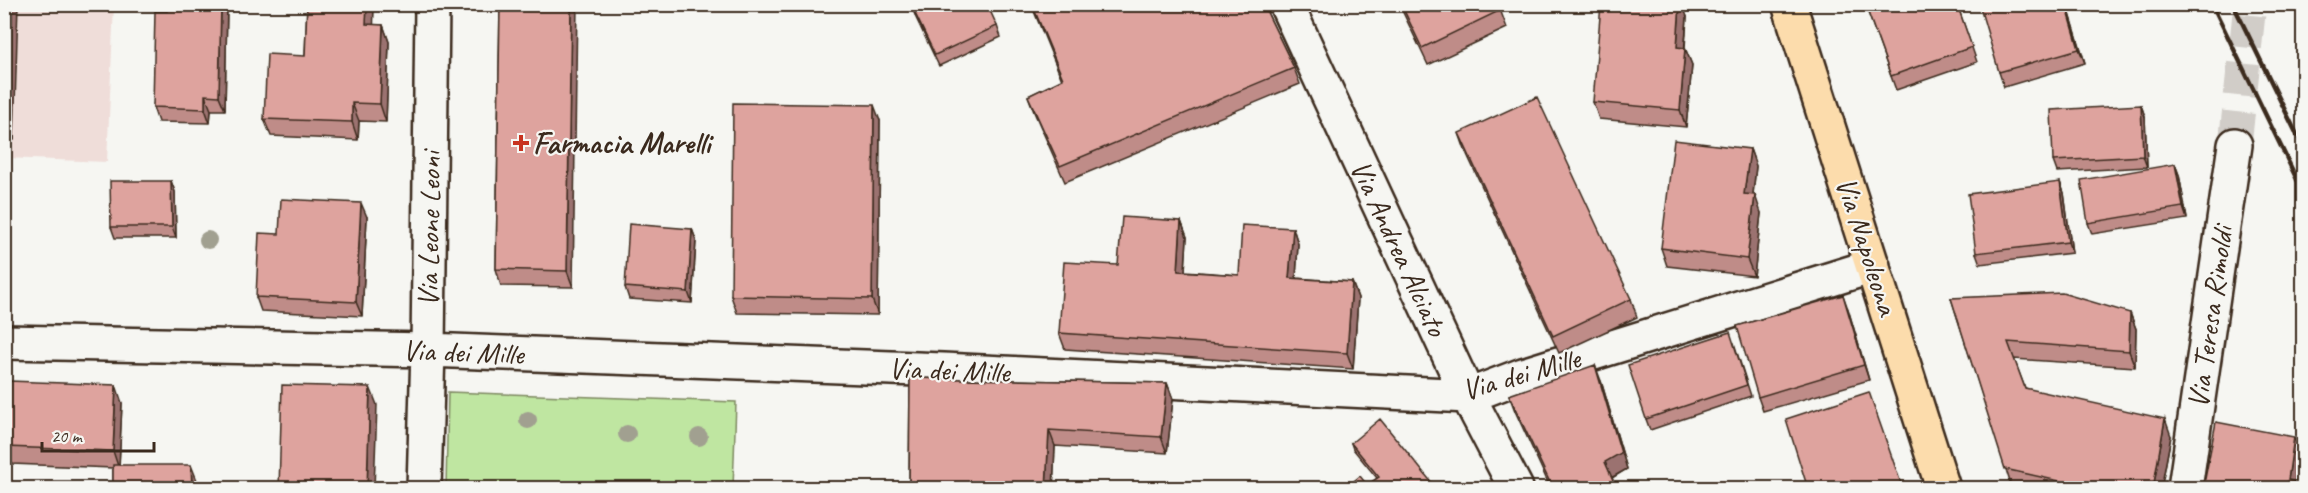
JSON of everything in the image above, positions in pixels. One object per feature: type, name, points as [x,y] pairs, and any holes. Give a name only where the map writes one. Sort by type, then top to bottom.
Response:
[{"type":"main road","name":"Via Napoleona","points":[[1789,4],[1943,489]]},
{"type":"street","name":"Via Leone Leoni","points":[[424,489],[432,4]]},
{"type":"street","name":"Via Andrea Alciato","points":[[1286,4],[1468,396],[1516,489]]},
{"type":"street","name":"Via Teresa Rimoldi","points":[[2185,489],[2235,145]]},
{"type":"street","name":"Via dei Mille","points":[[4,342],[428,351],[943,370],[1468,396],[1522,375],[1873,266]]},
{"type":"shaded area","points":[[18,5],[114,5],[107,162],[5,158]]},
{"type":"green space","points":[[448,392],[736,402],[733,488],[446,488]]},
{"type":"building","points":[[4,4],[11,4],[8,124],[4,124]]},
{"type":"building","points":[[167,4],[221,4],[219,96],[205,95],[205,109],[153,107],[155,11],[167,11]]},
{"type":"building","points":[[307,4],[367,4],[366,24],[383,25],[380,104],[352,103],[352,122],[264,119],[267,54],[305,56]]},
{"type":"building","points":[[500,4],[571,4],[567,271],[496,269]]},
{"type":"building","points":[[917,4],[987,4],[997,26],[935,55],[912,7]]},
{"type":"building","points":[[1032,4],[1263,4],[1294,68],[1060,166],[1028,96],[1063,79]]},
{"type":"building","points":[[1401,4],[1498,4],[1501,10],[1422,48]]},
{"type":"building","points":[[1601,4],[1680,4],[1677,47],[1685,48],[1680,110],[1593,102]]},
{"type":"building","points":[[1865,4],[1957,4],[1972,47],[1891,76]]},
{"type":"building","points":[[1979,4],[2066,4],[2079,49],[1999,72]]},
{"type":"building","points":[[1537,97],[1631,299],[1553,336],[1459,133]]},
{"type":"building","points":[[733,103],[874,105],[872,299],[731,296]]},
{"type":"building","points":[[2141,105],[2143,156],[2053,161],[2051,110]]},
{"type":"building","points":[[1674,140],[1750,149],[1744,194],[1755,195],[1747,259],[1661,248]]},
{"type":"building","points":[[2175,164],[2183,207],[2088,223],[2081,180]]},
{"type":"building","points":[[110,181],[171,181],[172,227],[111,227]]},
{"type":"building","points":[[2060,182],[2068,242],[1976,253],[1968,194]]},
{"type":"building","points":[[281,199],[361,203],[356,302],[256,297],[259,233],[279,234]]},
{"type":"building","points":[[1122,217],[1181,221],[1178,271],[1239,275],[1242,225],[1293,228],[1289,278],[1352,282],[1347,353],[1059,333],[1064,262],[1118,265]]},
{"type":"building","points":[[629,224],[692,229],[688,292],[625,287]]},
{"type":"building","points":[[2062,293],[2130,313],[2129,351],[2008,342],[2025,388],[2165,419],[2153,489],[2095,489],[2005,469],[1951,298]]},
{"type":"building","points":[[1843,295],[1864,365],[1758,397],[1737,326]]},
{"type":"building","points":[[1730,332],[1747,385],[1646,419],[1628,365]]},
{"type":"building","points":[[1595,365],[1621,453],[1605,462],[1617,489],[1553,489],[1509,395]]},
{"type":"building","points":[[910,378],[1167,383],[1161,437],[1049,430],[1046,489],[909,489]]},
{"type":"building","points":[[9,381],[116,385],[113,451],[6,447]]},
{"type":"building","points":[[282,385],[370,387],[367,489],[279,489]]},
{"type":"building","points":[[1869,392],[1903,489],[1808,489],[1786,419]]},
{"type":"building","points":[[1380,419],[1437,489],[1344,489],[1360,476],[1367,485],[1379,477],[1351,443]]},
{"type":"building","points":[[2216,422],[2294,437],[2288,480],[2300,483],[2299,489],[2203,489]]},
{"type":"building","points":[[113,465],[191,465],[192,489],[113,489]]},
{"type":"tunnel","points":[[2235,145],[2250,4]]},
{"type":"railway","points":[[2212,4],[2304,194]]},
{"type":"railway","points":[[2233,4],[2304,149]]},
{"type":"place","name":"Farmacia Marelli","points":[[521,143]]}]
